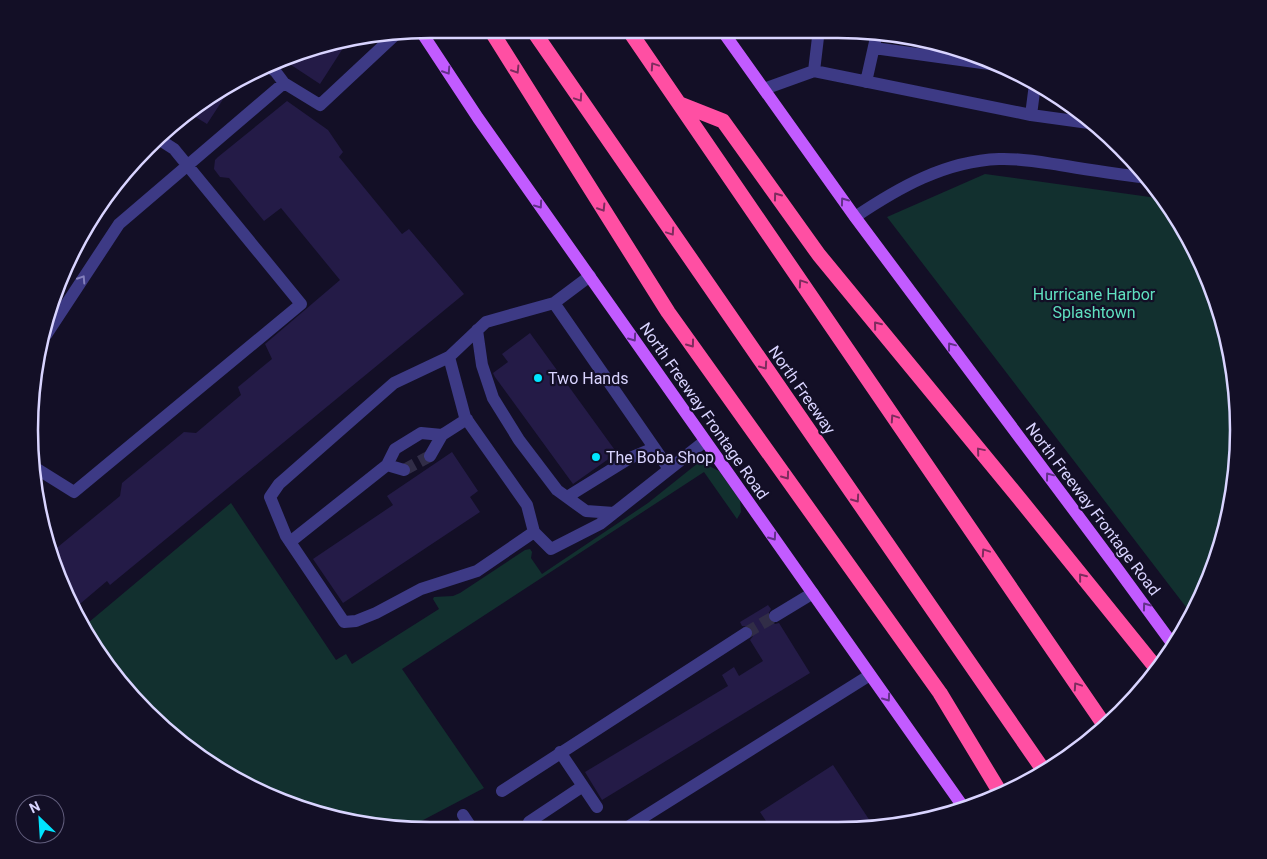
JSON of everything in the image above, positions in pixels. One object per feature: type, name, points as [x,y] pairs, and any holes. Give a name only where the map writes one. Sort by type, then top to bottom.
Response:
[{"type":"highway","points":[[496,38],[668,312],[940,693],[997,788]]},
{"type":"highway","name":"North Freeway","points":[[538,38],[1040,765]]},
{"type":"highway","points":[[634,38],[1100,720]]},
{"type":"highway","points":[[680,104],[723,120],[819,254],[1152,663]]},
{"type":"main road","name":"North Freeway Frontage Road","points":[[425,38],[478,118],[960,802]]},
{"type":"main road","name":"North Freeway Frontage Road","points":[[727,38],[855,217],[1169,639]]},
{"type":"lane","points":[[814,71],[818,38]]},
{"type":"lane","points":[[866,82],[876,39]]},
{"type":"lane","points":[[273,70],[284,83],[320,106],[383,40]]},
{"type":"lane","points":[[874,48],[976,62]]},
{"type":"lane","points":[[764,89],[814,71],[1032,115],[1077,119]]},
{"type":"lane","points":[[51,327],[119,224],[284,83]]},
{"type":"lane","points":[[1032,115],[1034,90]]},
{"type":"lane","points":[[40,471],[74,492],[301,304],[174,149],[163,142]]},
{"type":"lane","points":[[855,217],[888,195],[929,175],[970,163],[998,159],[1026,160],[1136,176]]},
{"type":"lane","points":[[534,532],[477,571],[422,589],[376,613],[356,621],[344,622],[290,542],[270,497],[279,484],[394,383],[449,357],[486,322],[554,303],[590,276]]},
{"type":"lane","points":[[554,303],[669,470]]},
{"type":"lane","points":[[477,330],[482,365],[493,398],[519,440],[557,490],[586,511],[614,513]]},
{"type":"lane","points":[[449,357],[467,419],[527,505],[534,532],[551,549],[600,524],[705,440]]},
{"type":"lane","points":[[430,456],[442,435],[467,419]]},
{"type":"lane","points":[[290,542],[387,465],[395,449],[422,433],[442,435]]},
{"type":"lane","points":[[567,497],[630,458],[654,448]]},
{"type":"lane","points":[[387,465],[404,470]]},
{"type":"lane","points":[[775,616],[813,593]]},
{"type":"lane","points":[[502,791],[746,633]]},
{"type":"lane","points":[[636,822],[870,675]]},
{"type":"lane","points":[[560,752],[597,807]]},
{"type":"lane","points":[[529,822],[583,786]]},
{"type":"lane","points":[[463,815],[467,822]]},
{"type":"green space","name":"Hurricane Harbor Splashtown","points":[[985,174],[1153,197],[1189,256],[1209,303],[1222,353],[1229,404],[1229,455],[1222,506],[1209,556],[1187,607],[1186,607],[887,217]]},
{"type":"green space","points":[[698,463],[703,463],[719,471],[740,500],[741,512],[737,519],[704,472],[402,669],[484,788],[420,822],[353,814],[303,801],[279,792],[233,769],[191,740],[152,707],[119,668],[88,623],[231,503],[336,660],[346,654],[352,664],[439,609],[433,599],[434,597],[453,596],[460,593],[525,550],[530,549],[532,552],[531,558],[542,574],[648,503]]},
{"type":"building","points":[[344,47],[320,84],[289,63]]},
{"type":"building","points":[[226,95],[207,124],[195,116]]},
{"type":"building","points":[[287,101],[328,130],[343,152],[339,157],[402,234],[409,229],[464,294],[110,585],[107,581],[79,605],[67,580],[56,549],[120,496],[122,483],[184,432],[196,433],[241,395],[238,387],[272,359],[265,344],[340,280],[281,208],[264,221],[229,178],[220,177],[214,169],[215,160]]},
{"type":"building","points":[[530,333],[617,453],[573,484],[493,373],[508,362],[502,354]]},
{"type":"building","points":[[452,452],[478,491],[470,497],[480,512],[343,603],[313,559],[393,505],[387,496]]},
{"type":"building","points":[[768,605],[771,609],[767,616],[768,621],[775,624],[779,623],[810,673],[602,800],[585,772],[728,686],[722,675],[734,667],[739,676],[763,661],[750,640],[753,636],[753,629],[749,626],[742,626],[740,622]]},
{"type":"building","points":[[833,765],[870,820],[767,822],[760,812]]},
{"type":"tunnel","points":[[404,470],[430,456]]},
{"type":"tunnel","points":[[746,633],[775,616]]},
{"type":"place","name":"Two Hands","points":[[538,378]]},
{"type":"place","name":"The Boba Shop","points":[[596,457]]}]
